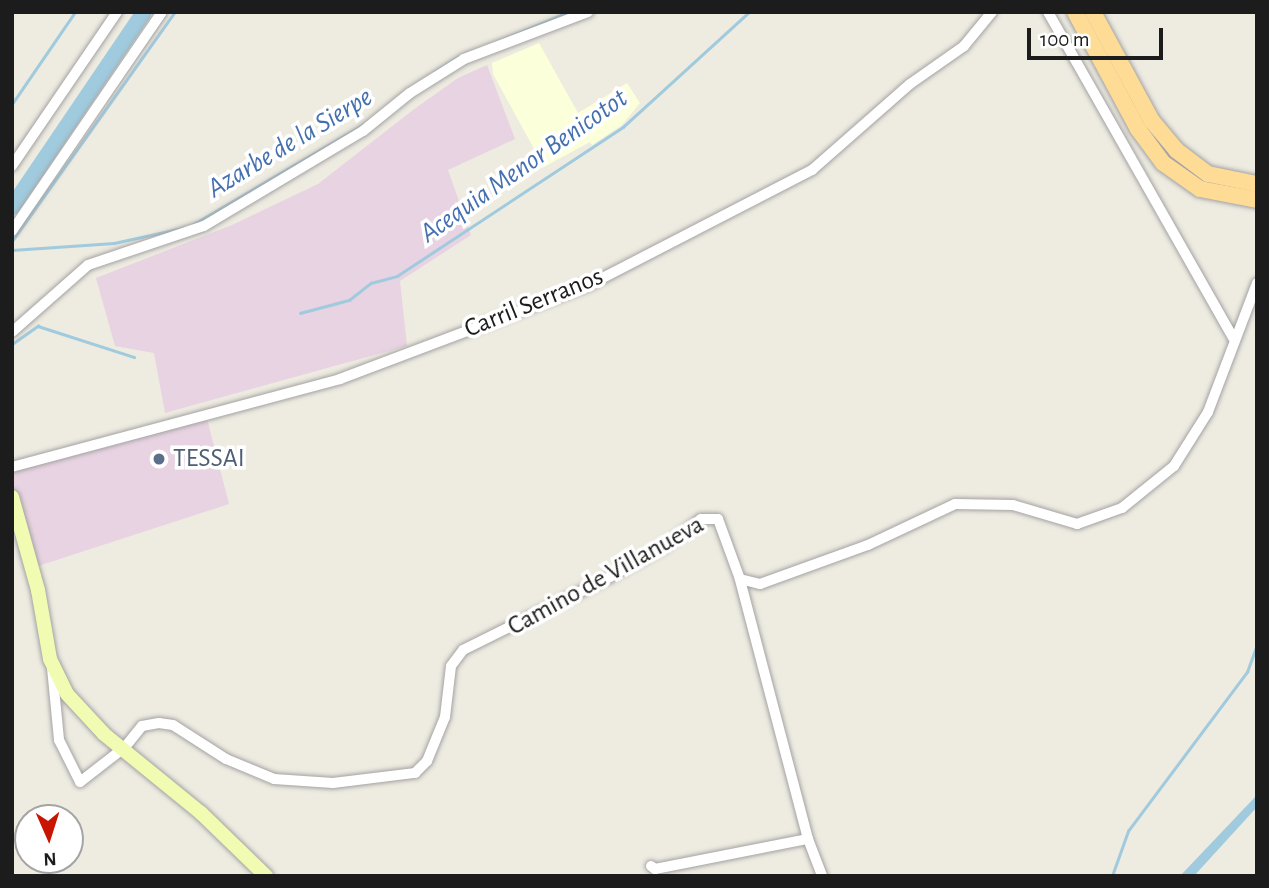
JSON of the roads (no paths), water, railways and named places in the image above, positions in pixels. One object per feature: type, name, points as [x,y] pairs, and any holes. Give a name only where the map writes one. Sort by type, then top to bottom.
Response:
[{"type":"main road","points":[[1074,12],[1138,129],[1163,163],[1200,188],[1257,200]]},
{"type":"main road","points":[[1093,12],[1152,121],[1176,150],[1208,174],[1257,184]]},
{"type":"street","points":[[12,166],[117,12]]},
{"type":"street","points":[[12,231],[162,12]]},
{"type":"street","points":[[12,332],[88,265],[204,226],[363,131],[410,93],[464,59],[588,12]]},
{"type":"street","name":"Carril Serranos","points":[[12,467],[340,379],[591,284],[812,170],[909,84],[964,46],[992,12]]},
{"type":"street","points":[[1048,12],[1233,338]]},
{"type":"street","points":[[822,876],[808,839],[740,579],[760,584],[868,545],[955,504],[1013,505],[1077,524],[1122,508],[1174,467],[1208,412],[1233,338],[1257,283]]},
{"type":"street","points":[[12,497],[38,590],[51,660],[59,740],[80,782],[125,747]]},
{"type":"street","name":"Camino de Villanueva","points":[[125,747],[142,726],[159,723],[173,725],[226,759],[274,779],[333,783],[415,774],[427,761],[445,717],[451,666],[463,650],[610,577],[711,517],[723,525],[740,579]]},
{"type":"street","points":[[51,660],[67,694],[104,734],[125,747],[267,876]]},
{"type":"street","points":[[651,866],[655,869],[808,839]]},
{"type":"water","points":[[1257,795],[1257,807],[1194,876],[1180,876]]},
{"type":"waterway","points":[[12,104],[75,12]]},
{"type":"waterway","points":[[12,207],[144,12]]},
{"type":"waterway","points":[[12,241],[175,12]]},
{"type":"waterway","name":"Azarbe de la Sierpe","points":[[494,43],[568,12]]},
{"type":"waterway","name":"Acequia Menor Benicotot","points":[[300,313],[349,300],[371,283],[397,276],[623,127],[749,12]]},
{"type":"waterway","name":"Azarbe de la Sierpe","points":[[434,72],[458,57]]},
{"type":"waterway","name":"Azarbe de la Sierpe","points":[[192,225],[364,124]]},
{"type":"waterway","name":"Azarbe de la Sierpe","points":[[12,250],[114,243],[182,228]]},
{"type":"waterway","name":"Acequia Menor Benicotot","points":[[12,344],[38,326],[134,357]]},
{"type":"waterway","points":[[1112,876],[1128,831],[1247,672],[1257,644]]},
{"type":"place","name":"TESSAI","points":[[159,459]]}]
